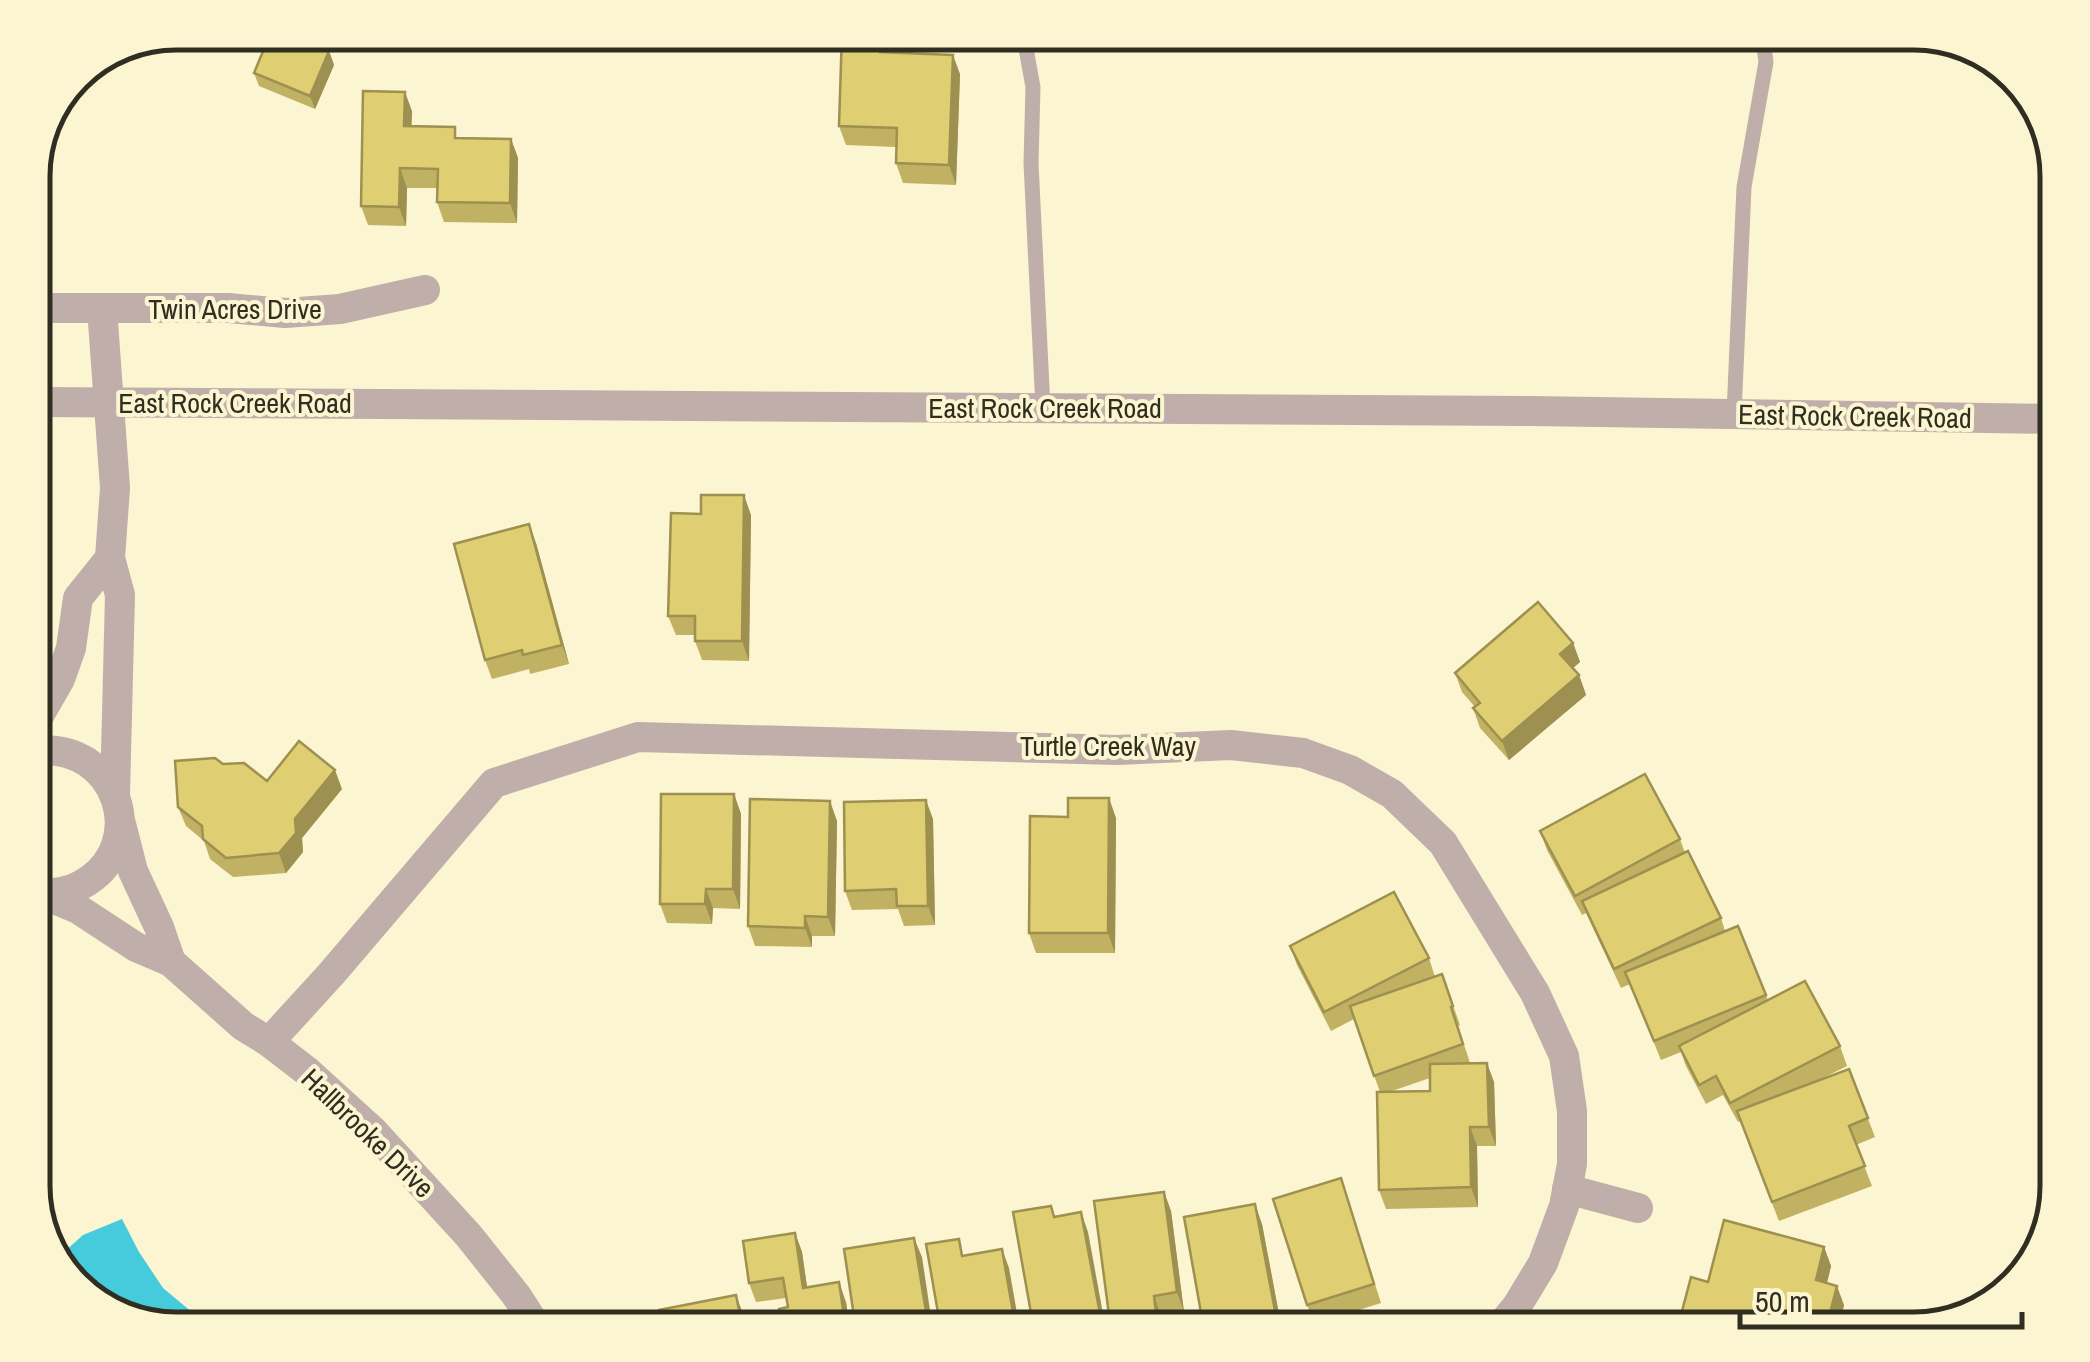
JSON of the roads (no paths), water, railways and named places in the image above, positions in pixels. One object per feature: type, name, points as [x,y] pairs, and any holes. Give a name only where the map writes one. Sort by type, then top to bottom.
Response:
[{"type":"street","name":"Twin Acres Drive","points":[[50,308],[228,308],[286,313],[340,309],[425,290]]},
{"type":"street","points":[[102,308],[110,403]]},
{"type":"street","name":"East Rock Creek Road","points":[[50,402],[2040,419]]},
{"type":"street","name":"Hallbrooke Drive","points":[[50,892],[84,884],[104,866],[116,846],[120,595],[110,558],[115,488],[110,403]]},
{"type":"street","points":[[50,696],[71,648],[78,598],[110,558]]},
{"type":"street","name":"Turtle Creek Way","points":[[269,1042],[494,782],[638,737],[1117,750],[1231,744],[1303,753],[1350,770],[1392,794],[1443,842],[1535,993],[1564,1056],[1572,1111],[1572,1164],[1564,1206],[1543,1263],[1512,1312]]},
{"type":"street","name":"Hallbrooke Drive","points":[[50,748],[84,758],[102,774],[117,808],[133,871],[171,962]]},
{"type":"street","name":"Hallbrooke Drive","points":[[50,898],[78,909],[136,947],[171,962],[244,1026],[308,1072],[373,1131],[470,1236],[527,1312]]},
{"type":"street","points":[[1567,1189],[1638,1208]]},
{"type":"lane","points":[[1027,50],[1033,86],[1031,164],[1042,408]]},
{"type":"lane","points":[[1734,414],[1744,186],[1766,62],[1764,50]]},
{"type":"water","points":[[122,1219],[163,1288],[192,1312],[144,1308],[106,1291],[81,1269],[67,1249],[83,1235]]}]
